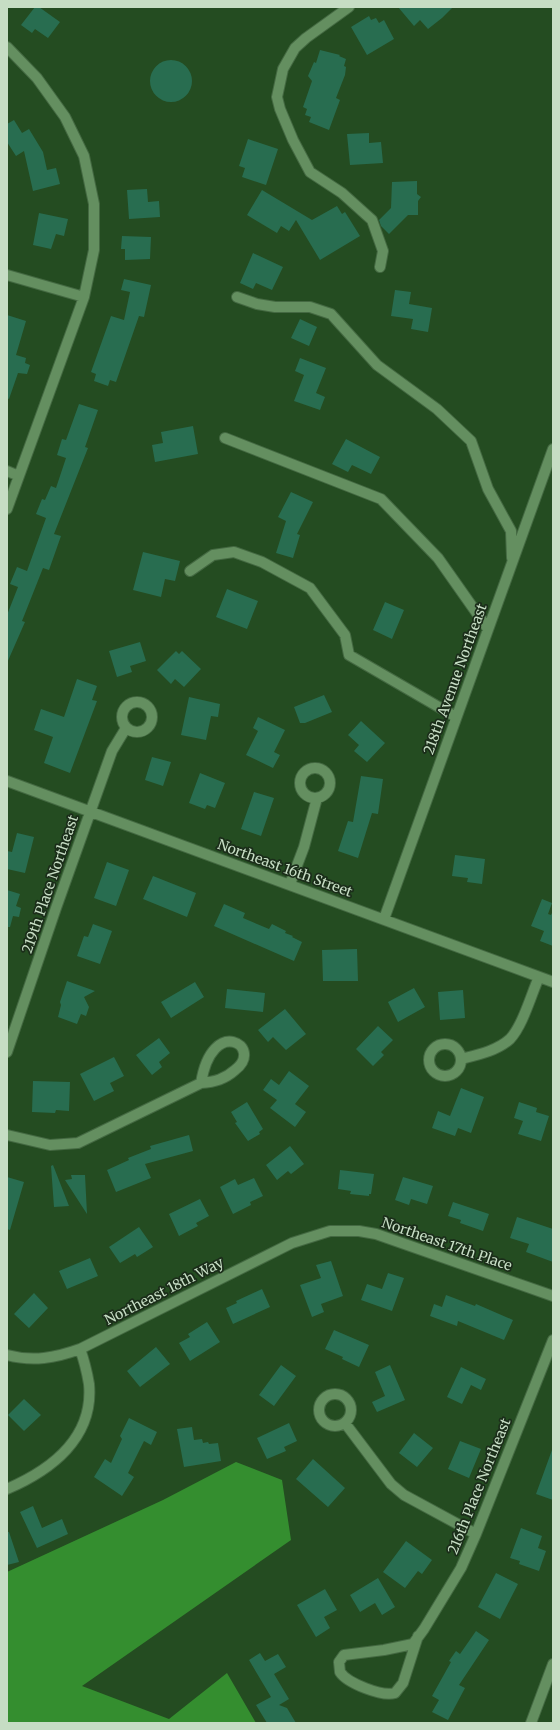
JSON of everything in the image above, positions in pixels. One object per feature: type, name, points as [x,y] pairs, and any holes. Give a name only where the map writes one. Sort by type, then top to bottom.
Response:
[{"type":"street","points":[[349,7],[306,38],[295,48],[283,69],[277,97],[280,109],[310,172],[342,193],[372,220],[383,251],[380,267]]},
{"type":"street","points":[[7,47],[36,78],[65,116],[84,156],[94,204],[94,242],[84,297],[7,509]]},
{"type":"street","points":[[7,275],[84,297]]},
{"type":"street","points":[[237,297],[275,308],[310,307],[330,314],[376,365],[437,409],[471,441],[488,489],[511,531],[512,564]]},
{"type":"street","points":[[225,438],[381,499],[438,558],[488,629]]},
{"type":"street","name":"218th Avenue Northeast","points":[[384,919],[553,449]]},
{"type":"street","points":[[7,471],[19,476]]},
{"type":"street","points":[[190,571],[213,555],[234,552],[262,562],[310,588],[345,634],[349,654],[456,718]]},
{"type":"street","name":"219th Place Northeast","points":[[7,1052],[112,751],[126,728]]},
{"type":"street","name":"Northeast 16th Street","points":[[7,781],[553,982]]},
{"type":"street","points":[[290,884],[304,847],[317,798]]},
{"type":"street","points":[[461,1059],[500,1046],[510,1038],[518,1027],[539,977]]},
{"type":"street","points":[[7,1135],[50,1145],[78,1143],[201,1082],[224,1078],[241,1065],[244,1055],[240,1046],[231,1041],[226,1041],[217,1047],[205,1064],[201,1082]]},
{"type":"street","name":"Northeast 17th Place","points":[[330,1230],[359,1231],[376,1234],[553,1296]]},
{"type":"street","name":"Northeast 18th Way","points":[[7,1355],[18,1358],[41,1359],[58,1357],[80,1348],[292,1243],[330,1230]]},
{"type":"street","name":"216th Place Northeast","points":[[418,1636],[403,1683],[395,1693],[384,1694],[347,1681],[340,1672],[339,1662],[344,1655],[348,1653],[396,1648],[413,1644],[418,1636],[461,1568],[553,1340]]},
{"type":"street","points":[[7,1489],[45,1470],[71,1446],[79,1434],[86,1414],[89,1390],[80,1348]]},
{"type":"street","points":[[345,1423],[391,1484],[404,1495],[476,1534]]},
{"type":"street","points":[[531,1723],[553,1664]]},
{"type":"green space","points":[[236,1462],[282,1480],[291,1540],[82,1686],[169,1719],[227,1673],[256,1723],[7,1723],[7,1572],[163,1500]]},
{"type":"building","points":[[35,7],[39,7],[60,22],[48,38],[35,29],[32,33],[21,25]]},
{"type":"building","points":[[398,7],[453,7],[428,29],[420,20],[414,26]]},
{"type":"building","points":[[369,16],[371,20],[376,18],[379,23],[384,20],[394,39],[367,55],[351,27]]},
{"type":"building","points":[[320,50],[340,55],[339,56],[346,59],[344,66],[346,67],[345,75],[336,98],[340,100],[329,130],[309,122],[311,117],[305,115],[307,109],[303,107],[312,81],[308,76],[314,62],[316,63]]},
{"type":"building","points":[[167,60],[175,60],[183,63],[189,69],[192,81],[189,93],[183,99],[175,102],[167,102],[159,99],[153,93],[150,85],[150,77],[153,69],[159,63]]},
{"type":"building","points":[[14,120],[22,133],[29,129],[43,152],[47,170],[56,168],[60,184],[33,191],[24,151],[16,156],[7,142],[7,124]]},
{"type":"building","points":[[369,133],[369,143],[381,142],[383,163],[350,165],[347,134]]},
{"type":"building","points":[[248,139],[278,149],[266,185],[242,177],[245,168],[239,166]]},
{"type":"building","points":[[417,181],[417,194],[421,197],[418,201],[418,215],[408,215],[389,234],[381,226],[379,220],[391,208],[392,182]]},
{"type":"building","points":[[147,189],[148,202],[159,201],[160,217],[129,219],[127,190]]},
{"type":"building","points":[[262,190],[312,220],[337,206],[342,214],[345,212],[360,236],[320,260],[296,220],[289,231],[281,226],[277,233],[247,215]]},
{"type":"building","points":[[39,213],[68,219],[64,236],[56,234],[51,249],[33,245]]},
{"type":"building","points":[[122,236],[151,237],[150,259],[125,260],[125,249],[121,249]]},
{"type":"building","points":[[253,253],[283,267],[272,290],[256,283],[253,289],[240,283]]},
{"type":"building","points":[[124,279],[151,285],[144,317],[139,316],[116,382],[110,380],[108,386],[94,381],[96,374],[91,372],[111,316],[124,320],[130,292],[121,290]]},
{"type":"building","points":[[395,290],[411,292],[409,304],[432,308],[428,332],[411,329],[413,319],[391,316]]},
{"type":"building","points":[[7,315],[26,321],[16,355],[26,358],[25,363],[30,365],[27,374],[18,373],[9,399],[7,398]]},
{"type":"building","points":[[300,319],[317,327],[309,346],[291,338]]},
{"type":"building","points":[[300,358],[326,368],[316,393],[325,397],[320,410],[294,401],[304,375],[295,371]]},
{"type":"building","points":[[79,404],[98,410],[85,447],[88,448],[54,534],[61,536],[49,570],[43,568],[22,621],[25,622],[7,663],[7,615],[18,587],[10,584],[17,567],[27,571],[46,518],[36,514],[42,499],[45,500],[51,486],[56,488],[66,458],[57,455],[62,439],[66,440]]},
{"type":"building","points":[[193,426],[198,454],[155,462],[152,445],[163,443],[161,432]]},
{"type":"building","points":[[346,439],[380,457],[371,474],[352,465],[348,472],[332,464]]},
{"type":"building","points":[[291,492],[313,502],[297,534],[300,535],[293,558],[276,553],[286,521],[278,517]]},
{"type":"building","points":[[143,552],[180,561],[175,581],[165,579],[161,597],[133,590]]},
{"type":"building","points":[[227,589],[258,601],[247,629],[216,617]]},
{"type":"building","points":[[385,602],[404,610],[392,639],[373,630]]},
{"type":"building","points":[[140,642],[146,661],[130,666],[132,672],[117,677],[109,651]]},
{"type":"building","points":[[176,651],[179,654],[182,651],[201,669],[184,687],[175,679],[171,684],[157,670]]},
{"type":"building","points":[[77,679],[97,686],[92,700],[97,701],[70,773],[44,763],[53,737],[34,730],[41,709],[64,717]]},
{"type":"building","points":[[324,695],[332,712],[305,723],[300,723],[294,707]]},
{"type":"building","points":[[189,697],[220,704],[218,717],[211,716],[206,740],[181,735]]},
{"type":"building","points":[[258,717],[285,730],[274,752],[280,755],[273,768],[246,755],[258,731],[253,728]]},
{"type":"building","points":[[361,721],[385,743],[367,762],[354,751],[359,745],[348,735]]},
{"type":"building","points":[[152,757],[171,762],[163,786],[145,780]]},
{"type":"building","points":[[200,773],[225,783],[215,808],[207,805],[205,809],[189,803]]},
{"type":"building","points":[[361,776],[383,779],[378,814],[372,813],[358,858],[338,851],[348,821],[353,822]]},
{"type":"building","points":[[254,792],[274,798],[261,836],[241,829]]},
{"type":"building","points":[[17,833],[34,837],[25,873],[7,869],[7,851],[12,852]]},
{"type":"building","points":[[455,855],[485,859],[482,884],[467,882],[468,878],[452,876]]},
{"type":"building","points":[[107,862],[129,870],[116,906],[94,898]]},
{"type":"building","points":[[153,876],[196,893],[187,917],[143,899]]},
{"type":"building","points":[[7,890],[20,894],[16,906],[21,908],[19,917],[13,916],[10,927],[7,927]]},
{"type":"building","points":[[542,899],[552,903],[548,914],[551,915],[553,911],[553,946],[540,941],[544,931],[531,926]]},
{"type":"building","points":[[224,904],[245,913],[243,918],[269,929],[272,924],[286,931],[285,933],[302,942],[294,961],[214,926]]},
{"type":"building","points":[[93,924],[112,931],[100,964],[77,956],[84,936],[88,937]]},
{"type":"building","points":[[357,949],[358,981],[323,981],[322,950]]},
{"type":"building","points":[[67,981],[95,991],[84,997],[89,1007],[86,1016],[81,1014],[77,1024],[58,1017],[61,1005],[60,1002]]},
{"type":"building","points":[[195,982],[204,997],[171,1018],[161,1002]]},
{"type":"building","points":[[414,988],[425,1007],[398,1022],[388,1002]]},
{"type":"building","points":[[227,989],[265,993],[263,1012],[225,1008]]},
{"type":"building","points":[[463,990],[465,1018],[440,1020],[438,992]]},
{"type":"building","points":[[285,1009],[306,1034],[286,1050],[273,1037],[268,1042],[258,1030]]},
{"type":"building","points":[[378,1026],[393,1040],[381,1052],[384,1055],[373,1066],[356,1049]]},
{"type":"building","points":[[159,1038],[170,1053],[159,1062],[162,1067],[152,1075],[136,1055]]},
{"type":"building","points":[[114,1057],[124,1076],[110,1083],[114,1091],[94,1101],[80,1074]]},
{"type":"building","points":[[289,1071],[309,1086],[295,1104],[306,1112],[295,1127],[270,1108],[277,1100],[263,1090],[271,1079],[279,1085]]},
{"type":"building","points":[[33,1081],[70,1082],[69,1111],[56,1110],[55,1113],[32,1112]]},
{"type":"building","points":[[461,1088],[484,1097],[471,1133],[458,1128],[455,1136],[432,1128],[438,1111],[450,1116]]},
{"type":"building","points":[[247,1102],[263,1129],[259,1132],[260,1134],[248,1141],[235,1123],[237,1122],[231,1112]]},
{"type":"building","points":[[519,1102],[537,1108],[536,1112],[549,1116],[541,1141],[518,1134],[523,1121],[514,1118]]},
{"type":"building","points":[[189,1135],[193,1151],[145,1164],[151,1178],[116,1192],[107,1170],[129,1160],[128,1158],[151,1149],[150,1146]]},
{"type":"building","points":[[290,1146],[304,1164],[291,1174],[288,1171],[277,1180],[266,1165]]},
{"type":"building","points":[[53,1165],[69,1206],[54,1207],[51,1166]]},
{"type":"building","points":[[340,1170],[374,1174],[371,1194],[369,1194],[369,1196],[350,1194],[351,1191],[338,1189]]},
{"type":"building","points":[[71,1175],[85,1175],[87,1214],[65,1180],[72,1179]]},
{"type":"building","points":[[7,1177],[24,1182],[10,1230],[7,1229]]},
{"type":"building","points":[[403,1177],[433,1186],[427,1204],[411,1199],[409,1205],[395,1200]]},
{"type":"building","points":[[254,1178],[263,1196],[250,1202],[251,1205],[233,1214],[220,1187],[235,1179],[238,1185]]},
{"type":"building","points":[[200,1199],[209,1216],[196,1223],[198,1226],[179,1236],[169,1214]]},
{"type":"building","points":[[453,1202],[489,1214],[483,1231],[460,1223],[461,1220],[448,1216]]},
{"type":"building","points":[[517,1217],[553,1229],[553,1262],[526,1252],[529,1244],[510,1238]]},
{"type":"building","points":[[139,1227],[153,1247],[137,1257],[135,1254],[120,1263],[109,1247]]},
{"type":"building","points":[[90,1258],[98,1276],[67,1289],[59,1271]]},
{"type":"building","points":[[331,1261],[343,1296],[321,1304],[324,1312],[312,1317],[300,1285],[321,1278],[316,1265]]},
{"type":"building","points":[[388,1273],[404,1278],[392,1311],[361,1300],[367,1284],[382,1289]]},
{"type":"building","points":[[262,1289],[270,1307],[233,1324],[226,1308],[237,1303],[236,1301]]},
{"type":"building","points":[[34,1293],[48,1308],[29,1328],[14,1314]]},
{"type":"building","points":[[446,1295],[475,1306],[476,1304],[513,1320],[504,1340],[458,1321],[457,1326],[430,1316],[434,1304],[442,1307]]},
{"type":"building","points":[[207,1322],[220,1342],[190,1361],[179,1343],[190,1337],[188,1334]]},
{"type":"building","points":[[334,1330],[369,1345],[359,1367],[342,1359],[343,1357],[325,1349]]},
{"type":"building","points":[[156,1347],[170,1364],[140,1387],[127,1371]]},
{"type":"building","points":[[281,1365],[296,1376],[274,1406],[259,1395]]},
{"type":"building","points":[[390,1365],[405,1400],[377,1412],[372,1402],[385,1396],[375,1372]]},
{"type":"building","points":[[461,1367],[486,1379],[481,1390],[471,1385],[462,1404],[447,1397]]},
{"type":"building","points":[[24,1399],[41,1415],[24,1431],[8,1415]]},
{"type":"building","points":[[129,1418],[157,1432],[151,1445],[144,1441],[128,1473],[134,1477],[122,1496],[94,1477],[105,1459],[111,1463],[122,1439],[120,1436]]},
{"type":"building","points":[[289,1423],[297,1441],[284,1447],[286,1451],[267,1459],[257,1438]]},
{"type":"building","points":[[192,1427],[194,1440],[202,1439],[203,1443],[208,1442],[209,1444],[218,1443],[221,1461],[184,1467],[177,1429]]},
{"type":"building","points":[[414,1433],[433,1448],[417,1467],[399,1453]]},
{"type":"building","points":[[460,1441],[481,1449],[469,1478],[448,1469]]},
{"type":"building","points":[[553,1450],[553,1500],[536,1494]]},
{"type":"building","points":[[313,1459],[345,1488],[328,1507],[296,1479]]},
{"type":"building","points":[[33,1506],[42,1528],[62,1519],[68,1534],[37,1548],[20,1512]]},
{"type":"building","points":[[521,1528],[542,1536],[538,1548],[546,1551],[539,1571],[519,1564],[520,1561],[510,1558]]},
{"type":"building","points":[[7,1532],[9,1532],[19,1562],[7,1565]]},
{"type":"building","points":[[406,1541],[432,1560],[422,1574],[418,1571],[405,1588],[383,1572]]},
{"type":"building","points":[[496,1573],[518,1584],[500,1619],[478,1607]]},
{"type":"building","points":[[378,1578],[395,1607],[382,1615],[375,1603],[360,1612],[350,1595]]},
{"type":"building","points":[[325,1589],[337,1610],[324,1617],[330,1628],[316,1637],[297,1605]]},
{"type":"building","points":[[476,1631],[489,1640],[459,1685],[465,1688],[448,1720],[432,1712],[439,1700],[432,1696],[451,1662],[449,1661],[456,1651],[460,1654]]},
{"type":"building","points":[[260,1653],[265,1661],[278,1654],[286,1667],[274,1674],[289,1699],[279,1705],[287,1708],[296,1723],[267,1723],[256,1705],[271,1697],[249,1660]]}]
